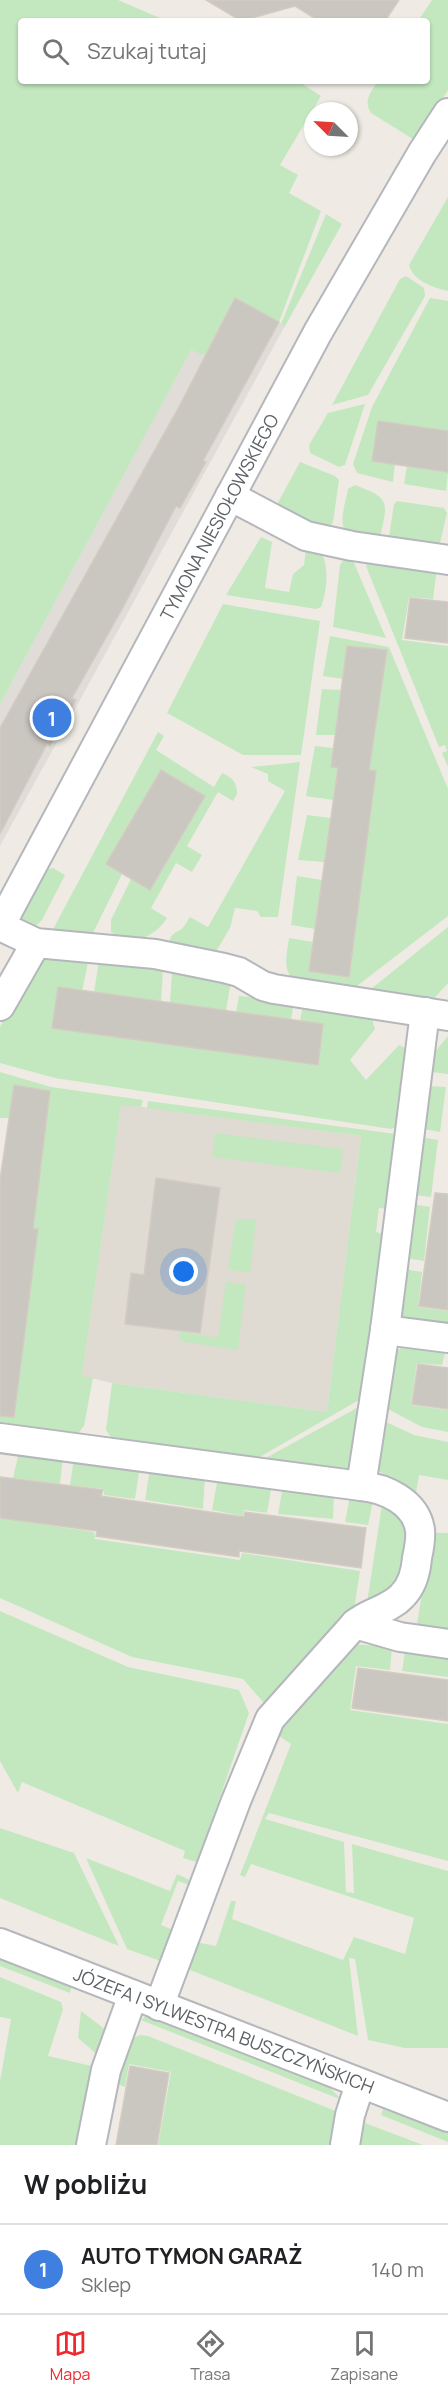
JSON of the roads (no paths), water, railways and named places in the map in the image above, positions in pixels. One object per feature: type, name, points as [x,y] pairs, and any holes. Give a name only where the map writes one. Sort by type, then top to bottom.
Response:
[{"type":"street","name":"TYMONA NIESIOŁOWSKIEGO","points":[[0,926],[354,269],[422,153],[448,114]]},
{"type":"street","points":[[230,496],[306,536],[352,546],[448,560]]},
{"type":"street","points":[[0,926],[36,943],[155,954],[239,972],[262,986],[274,989],[437,1014],[361,1486]]},
{"type":"street","points":[[0,1006],[36,943]]},
{"type":"street","points":[[385,1329],[448,1338]]},
{"type":"street","points":[[0,1438],[378,1488],[395,1496],[404,1504],[420,1529],[412,1580],[404,1594],[394,1603],[355,1624],[270,1719],[159,2006]]},
{"type":"street","points":[[355,1624],[400,1637],[448,1644]]},
{"type":"street","name":"JÓZEFA I SYLWESTRA BUSZCZYŃSKICH","points":[[0,1943],[448,2117]]},
{"type":"street","points":[[92,2145],[106,2070],[133,1995]]},
{"type":"street","points":[[345,2145],[360,2084]]},
{"type":"place","name":"AUTO TYMON GARAŻ","points":[[52,718]]}]
